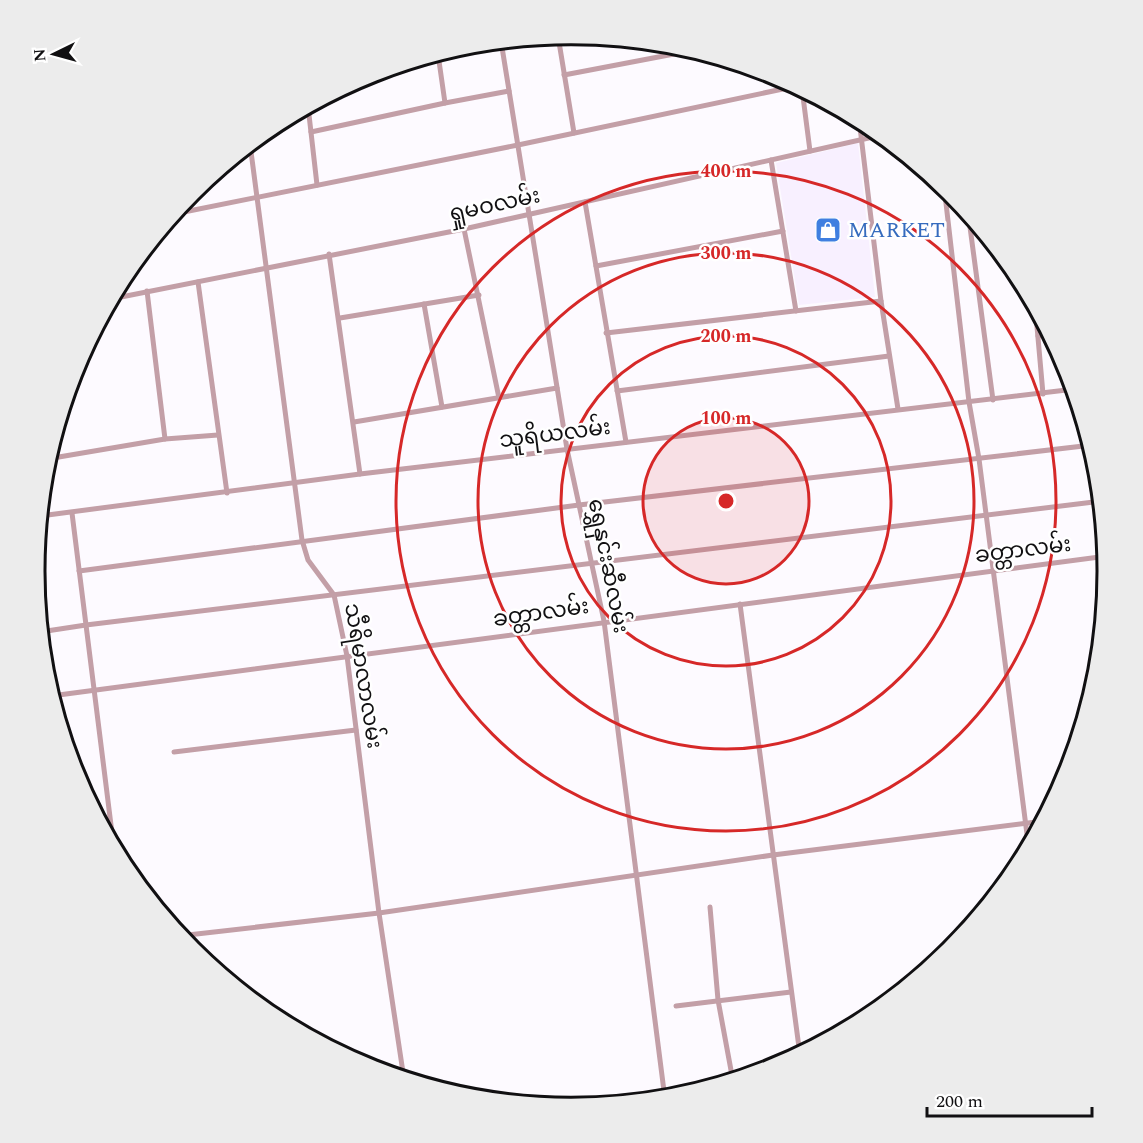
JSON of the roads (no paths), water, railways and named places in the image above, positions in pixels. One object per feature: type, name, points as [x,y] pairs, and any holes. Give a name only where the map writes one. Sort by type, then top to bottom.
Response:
[{"type":"street","points":[[559,45],[574,133]]},
{"type":"street","name":"ရွှေနှင်းဆီလမ်း","points":[[502,50],[567,449],[604,621],[664,1090]]},
{"type":"street","points":[[564,75],[671,55]]},
{"type":"street","points":[[439,62],[445,103]]},
{"type":"street","points":[[189,210],[518,145],[782,89]]},
{"type":"street","points":[[311,132],[509,91]]},
{"type":"street","points":[[803,99],[810,151]]},
{"type":"street","points":[[309,115],[317,185]]},
{"type":"street","points":[[861,132],[881,301],[898,409]]},
{"type":"street","name":"ရှုမဝလမ်း","points":[[123,296],[530,214],[868,137]]},
{"type":"street","name":"သီရိမာလာလမ်း","points":[[251,154],[302,540],[308,560],[334,595],[347,656],[379,913],[403,1070]]},
{"type":"street","points":[[771,160],[796,311]]},
{"type":"street","points":[[946,201],[969,402],[979,459],[1027,835]]},
{"type":"street","points":[[585,202],[626,442]]},
{"type":"street","points":[[464,228],[499,398]]},
{"type":"street","points":[[970,228],[993,400]]},
{"type":"street","points":[[596,266],[783,231]]},
{"type":"street","points":[[329,254],[360,474]]},
{"type":"street","points":[[198,282],[227,493]]},
{"type":"street","points":[[147,291],[165,439]]},
{"type":"street","points":[[339,318],[478,295]]},
{"type":"street","points":[[606,333],[881,301]]},
{"type":"street","points":[[424,304],[442,407]]},
{"type":"street","points":[[1037,326],[1043,394]]},
{"type":"street","points":[[1038,336],[1042,335]]},
{"type":"street","points":[[617,391],[890,356]]},
{"type":"street","points":[[354,422],[557,388]]},
{"type":"street","name":"သူရိယလမ်း","points":[[49,515],[360,474],[1066,390]]},
{"type":"street","points":[[58,457],[165,439],[218,435]]},
{"type":"street","points":[[79,571],[579,505],[1083,446]]},
{"type":"street","points":[[49,631],[1093,502]]},
{"type":"street","points":[[72,513],[111,826]]},
{"type":"street","name":"ခတ္တာလမ်း","points":[[60,695],[1098,557]]},
{"type":"street","points":[[740,604],[799,1046]]},
{"type":"street","points":[[174,752],[356,730]]},
{"type":"street","points":[[190,935],[379,913],[636,874],[1034,822]]},
{"type":"street","points":[[710,907],[718,1000],[731,1073]]},
{"type":"street","points":[[676,1006],[791,992]]},
{"type":"place","name":"MARKET","points":[[828,230]]}]
